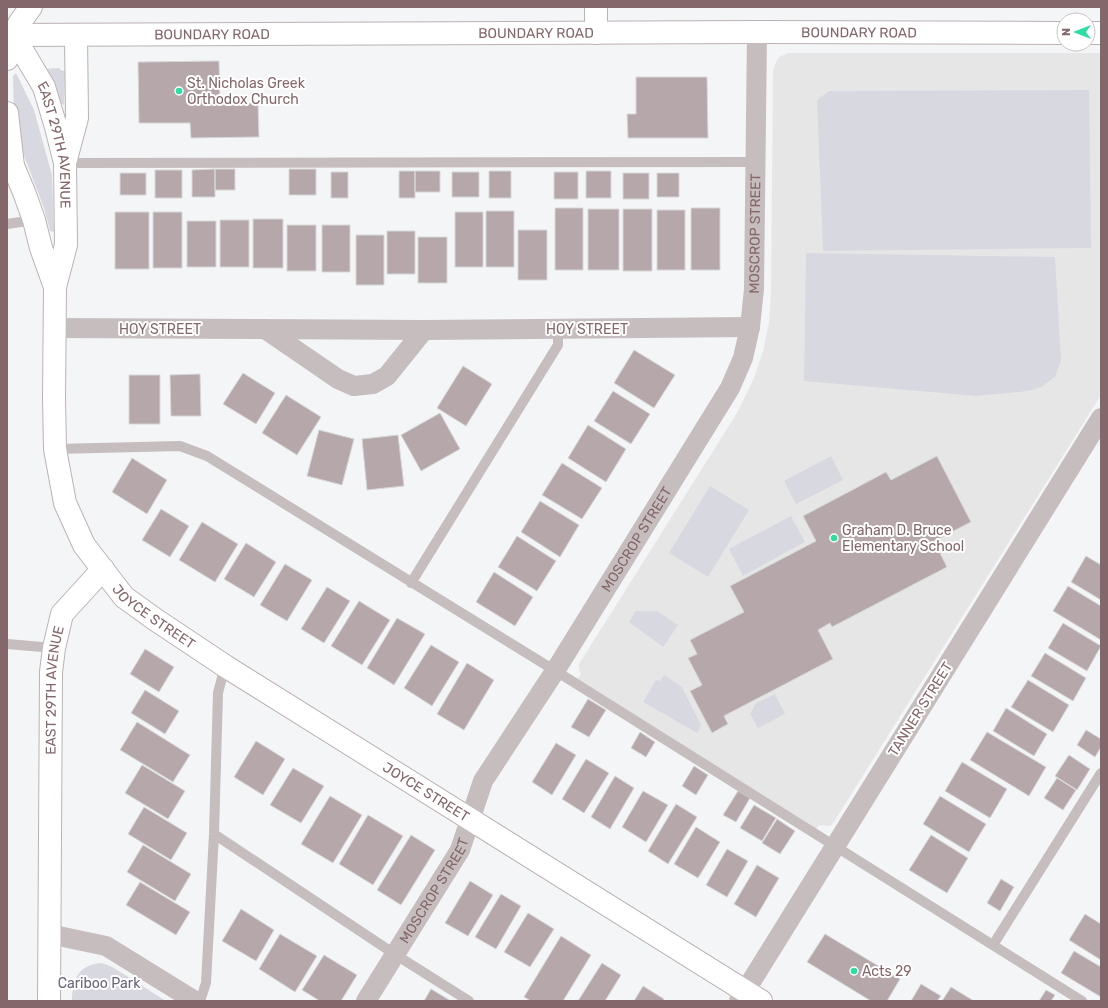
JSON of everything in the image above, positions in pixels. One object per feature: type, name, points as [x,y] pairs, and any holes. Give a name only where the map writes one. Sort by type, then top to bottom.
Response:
[{"type":"main road","points":[[7,59],[9,34],[31,7]]},
{"type":"main road","points":[[596,7],[596,33]]},
{"type":"main road","name":"BOUNDARY ROAD","points":[[9,34],[76,36],[757,32],[1056,33]]},
{"type":"main road","name":"EAST 29TH AVENUE","points":[[9,34],[44,87],[65,163],[66,245],[55,287],[55,449],[65,503],[84,545],[103,570],[62,614],[54,648],[51,672],[48,1001]]},
{"type":"main road","points":[[65,163],[77,118],[76,36]]},
{"type":"main road","name":"EAST 29TH AVENUE","points":[[7,113],[10,163],[24,192],[34,220],[41,248],[55,287]]},
{"type":"main road","name":"JOYCE STREET","points":[[103,570],[124,596],[156,620],[225,666],[470,819],[749,998]]},
{"type":"street","name":"MOSCROP STREET","points":[[366,1001],[460,850],[483,781],[555,671],[730,388],[743,358],[750,328],[754,289],[757,32]]},
{"type":"street","name":"HOY STREET","points":[[55,328],[424,330],[750,328]]},
{"type":"street","points":[[265,329],[338,379],[354,386],[373,384],[387,376],[424,330]]},
{"type":"street","name":"TANNER STREET","points":[[749,998],[835,846],[1101,418]]},
{"type":"street","points":[[49,934],[106,946],[195,1001]]},
{"type":"lane","points":[[65,163],[756,162]]},
{"type":"lane","points":[[7,224],[34,220]]},
{"type":"lane","points":[[411,583],[558,345],[558,329]]},
{"type":"lane","points":[[55,449],[180,446],[207,456],[555,671],[1082,1001]]},
{"type":"lane","points":[[7,644],[54,648]]},
{"type":"lane","points":[[200,1001],[206,983],[214,834],[218,693],[225,666]]},
{"type":"lane","points":[[993,945],[1101,773]]},
{"type":"lane","points":[[214,834],[396,955],[469,1001]]},
{"type":"shaded area","name":"Graham D. Bruce Elementary School","points":[[788,53],[1101,53],[1101,395],[832,825],[819,825],[814,833],[575,683],[581,674],[579,664],[737,413],[754,378],[763,351],[769,323],[771,291],[773,71],[779,57]]},
{"type":"green space","points":[[60,68],[60,70],[65,71],[64,105],[60,103],[55,88],[45,69]]},
{"type":"green space","points":[[16,73],[34,110],[52,175],[54,232],[50,231],[44,208],[20,145],[14,117],[13,76]]},
{"type":"green space","points":[[1089,90],[1091,248],[823,251],[817,100],[829,91]]},
{"type":"green space","points":[[806,253],[1055,257],[1061,360],[1055,377],[1041,387],[1028,391],[976,396],[804,381]]},
{"type":"green space","points":[[831,456],[843,480],[796,504],[784,481]]},
{"type":"green space","points":[[710,486],[749,510],[708,577],[669,553]]},
{"type":"green space","points":[[791,516],[805,542],[743,576],[729,549]]},
{"type":"green space","points":[[636,611],[657,611],[678,625],[663,647],[629,622]]},
{"type":"green space","points":[[664,675],[682,687],[701,725],[697,733],[643,702],[656,680],[660,681]]},
{"type":"green space","points":[[775,694],[785,714],[758,728],[750,714],[756,703]]},
{"type":"green space","name":"Cariboo Park","points":[[101,963],[114,968],[166,1001],[72,1001],[73,986],[78,975],[87,967],[93,964]]},
{"type":"building","name":"St. Nicholas Greek Orthodox Church","points":[[219,61],[220,104],[258,103],[259,137],[191,138],[190,123],[139,123],[138,62]]},
{"type":"building","points":[[636,77],[707,77],[708,138],[628,138],[627,114],[636,114]]},
{"type":"building","points":[[215,169],[215,197],[192,197],[192,170]]},
{"type":"building","points":[[215,169],[235,169],[235,190],[215,190]]},
{"type":"building","points":[[289,169],[316,169],[316,195],[289,195]]},
{"type":"building","points":[[155,170],[182,170],[182,198],[155,198]]},
{"type":"building","points":[[399,171],[415,171],[415,198],[399,198]]},
{"type":"building","points":[[415,171],[440,171],[440,192],[415,192]]},
{"type":"building","points":[[489,171],[511,171],[511,198],[489,198]]},
{"type":"building","points":[[586,171],[611,171],[611,198],[586,198]]},
{"type":"building","points":[[331,172],[348,172],[348,198],[331,198]]},
{"type":"building","points":[[452,172],[479,172],[479,197],[452,197]]},
{"type":"building","points":[[554,172],[578,172],[578,199],[554,199]]},
{"type":"building","points":[[120,173],[146,173],[146,195],[120,195]]},
{"type":"building","points":[[623,173],[649,173],[649,199],[623,199]]},
{"type":"building","points":[[657,173],[679,173],[679,197],[657,197]]},
{"type":"building","points":[[555,208],[583,208],[583,270],[555,270]]},
{"type":"building","points":[[691,208],[720,208],[720,270],[691,270]]},
{"type":"building","points":[[588,209],[619,209],[619,270],[588,270]]},
{"type":"building","points":[[623,209],[652,209],[652,271],[623,271]]},
{"type":"building","points":[[657,210],[685,210],[685,270],[657,270]]},
{"type":"building","points":[[486,211],[514,211],[514,267],[486,267]]},
{"type":"building","points":[[115,212],[149,212],[149,269],[115,269]]},
{"type":"building","points":[[153,212],[182,212],[182,268],[153,268]]},
{"type":"building","points":[[455,212],[483,212],[483,267],[455,267]]},
{"type":"building","points":[[253,219],[283,219],[283,268],[253,268]]},
{"type":"building","points":[[220,220],[249,220],[249,267],[220,267]]},
{"type":"building","points":[[187,221],[216,221],[216,267],[187,267]]},
{"type":"building","points":[[287,225],[316,225],[316,271],[287,271]]},
{"type":"building","points":[[322,225],[350,225],[350,272],[322,272]]},
{"type":"building","points":[[518,230],[547,230],[547,280],[518,280]]},
{"type":"building","points":[[387,231],[415,231],[415,274],[387,274]]},
{"type":"building","points":[[356,235],[384,235],[384,285],[356,285]]},
{"type":"building","points":[[418,237],[447,237],[447,283],[418,283]]},
{"type":"building","points":[[634,350],[675,375],[654,408],[614,383]]},
{"type":"building","points":[[463,366],[492,384],[466,426],[437,408]]},
{"type":"building","points":[[243,373],[275,393],[256,424],[223,404]]},
{"type":"building","points":[[200,374],[201,416],[171,416],[170,375]]},
{"type":"building","points":[[129,375],[160,375],[160,424],[129,424]]},
{"type":"building","points":[[613,391],[650,414],[631,444],[594,421]]},
{"type":"building","points":[[286,395],[321,417],[297,455],[262,433]]},
{"type":"building","points":[[440,413],[460,449],[421,471],[401,435]]},
{"type":"building","points":[[588,425],[626,449],[606,482],[568,458]]},
{"type":"building","points":[[319,430],[354,439],[342,485],[307,476]]},
{"type":"building","points":[[398,435],[404,486],[367,490],[362,439]]},
{"type":"building","points":[[937,456],[971,522],[934,541],[947,567],[832,627],[830,623],[818,630],[833,659],[724,716],[728,724],[712,733],[690,691],[702,685],[688,658],[697,654],[690,640],[744,612],[730,586],[816,541],[803,516],[886,472],[891,480]]},
{"type":"building","points":[[132,458],[167,480],[147,514],[112,492]]},
{"type":"building","points":[[562,463],[602,488],[582,519],[542,495]]},
{"type":"building","points":[[540,501],[579,525],[560,557],[521,532]]},
{"type":"building","points":[[161,509],[189,526],[170,557],[142,540]]},
{"type":"building","points":[[202,522],[238,544],[215,582],[179,560]]},
{"type":"building","points":[[517,536],[556,561],[537,591],[498,567]]},
{"type":"building","points":[[246,543],[276,562],[254,597],[224,579]]},
{"type":"building","points":[[1086,556],[1101,565],[1101,600],[1071,582]]},
{"type":"building","points":[[285,564],[312,580],[287,621],[260,605]]},
{"type":"building","points":[[494,572],[533,597],[515,626],[476,602]]},
{"type":"building","points":[[1068,586],[1101,606],[1101,640],[1053,611]]},
{"type":"building","points":[[327,587],[350,601],[324,643],[301,629]]},
{"type":"building","points":[[359,601],[390,620],[362,665],[331,646]]},
{"type":"building","points":[[397,618],[425,634],[394,685],[367,668]]},
{"type":"building","points":[[1063,623],[1101,646],[1087,671],[1048,648]]},
{"type":"building","points":[[431,645],[459,662],[432,706],[404,688]]},
{"type":"building","points":[[145,649],[174,667],[159,692],[130,674]]},
{"type":"building","points":[[1045,653],[1086,678],[1073,701],[1031,676]]},
{"type":"building","points":[[467,663],[494,680],[464,730],[437,714]]},
{"type":"building","points":[[1028,680],[1069,705],[1053,732],[1011,707]]},
{"type":"building","points":[[145,690],[179,711],[165,734],[131,713]]},
{"type":"building","points":[[588,699],[606,710],[589,737],[571,727]]},
{"type":"building","points":[[1006,708],[1047,734],[1034,756],[993,731]]},
{"type":"building","points":[[137,722],[190,755],[173,782],[120,750]]},
{"type":"building","points":[[1086,730],[1101,739],[1101,747],[1095,757],[1077,745]]},
{"type":"building","points":[[640,732],[655,742],[646,757],[631,748]]},
{"type":"building","points":[[987,732],[1046,767],[1029,796],[970,760]]},
{"type":"building","points":[[256,741],[285,759],[263,795],[234,777]]},
{"type":"building","points":[[556,743],[576,755],[552,795],[532,782]]},
{"type":"building","points":[[1069,755],[1090,769],[1077,790],[1055,776]]},
{"type":"building","points":[[586,759],[609,773],[584,813],[562,799]]},
{"type":"building","points":[[962,762],[1007,789],[990,818],[945,791]]},
{"type":"building","points":[[142,765],[185,791],[168,819],[125,793]]},
{"type":"building","points":[[694,766],[708,775],[696,795],[682,786]]},
{"type":"building","points":[[293,768],[324,786],[301,823],[270,805]]},
{"type":"building","points":[[615,776],[634,788],[610,829],[591,817]]},
{"type":"building","points":[[1057,778],[1076,790],[1063,810],[1044,798]]},
{"type":"building","points":[[643,791],[668,805],[646,842],[622,827]]},
{"type":"building","points":[[738,791],[750,798],[736,822],[723,815]]},
{"type":"building","points":[[330,796],[362,815],[333,863],[301,844]]},
{"type":"building","points":[[940,796],[986,824],[969,852],[923,824]]},
{"type":"building","points":[[676,804],[697,817],[668,864],[648,851]]},
{"type":"building","points":[[754,805],[776,818],[762,841],[740,828]]},
{"type":"building","points":[[144,807],[187,833],[171,860],[128,834]]},
{"type":"building","points":[[368,815],[403,836],[373,885],[339,864]]},
{"type":"building","points":[[777,819],[795,831],[780,854],[762,843]]},
{"type":"building","points":[[696,827],[720,842],[698,878],[674,864]]},
{"type":"building","points":[[411,835],[435,850],[401,905],[377,890]]},
{"type":"building","points":[[931,835],[968,858],[947,893],[909,870]]},
{"type":"building","points":[[143,845],[191,874],[175,901],[127,872]]},
{"type":"building","points":[[727,849],[748,861],[727,897],[706,885]]},
{"type":"building","points":[[757,865],[779,878],[756,917],[734,904]]},
{"type":"building","points":[[1001,879],[1014,887],[1000,911],[987,903]]},
{"type":"building","points":[[470,881],[493,895],[468,936],[445,923]]},
{"type":"building","points":[[140,882],[190,912],[176,935],[126,905]]},
{"type":"building","points":[[501,894],[521,906],[496,949],[475,937]]},
{"type":"building","points":[[241,909],[274,930],[256,961],[222,941]]},
{"type":"building","points":[[528,913],[554,929],[530,967],[504,952]]},
{"type":"building","points":[[1085,914],[1101,924],[1101,960],[1069,940]]},
{"type":"building","points":[[280,934],[317,956],[295,992],[259,969]]},
{"type":"building","name":"Acts 29","points":[[825,934],[900,979],[887,1001],[871,1001],[807,962]]},
{"type":"building","points":[[561,936],[591,955],[563,1001],[531,1001],[524,997]]},
{"type":"building","points":[[1074,951],[1101,967],[1101,997],[1061,973]]},
{"type":"building","points":[[324,955],[357,975],[341,1001],[320,1001],[302,990]]},
{"type":"building","points":[[602,963],[621,975],[605,1001],[578,1001]]},
{"type":"building","points":[[921,984],[941,996],[937,1001],[911,1001]]},
{"type":"building","points":[[643,986],[664,999],[663,1001],[634,1001]]},
{"type":"building","points":[[951,987],[974,1001],[942,1001]]},
{"type":"building","points":[[431,989],[451,1001],[424,1001]]},
{"type":"building","points":[[1046,990],[1055,995],[1051,1001],[1039,1001]]},
{"type":"place","name":"St. Nicholas Greek Orthodox Church","points":[[179,91]]},
{"type":"place","name":"Graham D. Bruce Elementary School","points":[[834,538]]},
{"type":"place","name":"Acts 29","points":[[854,971]]}]
